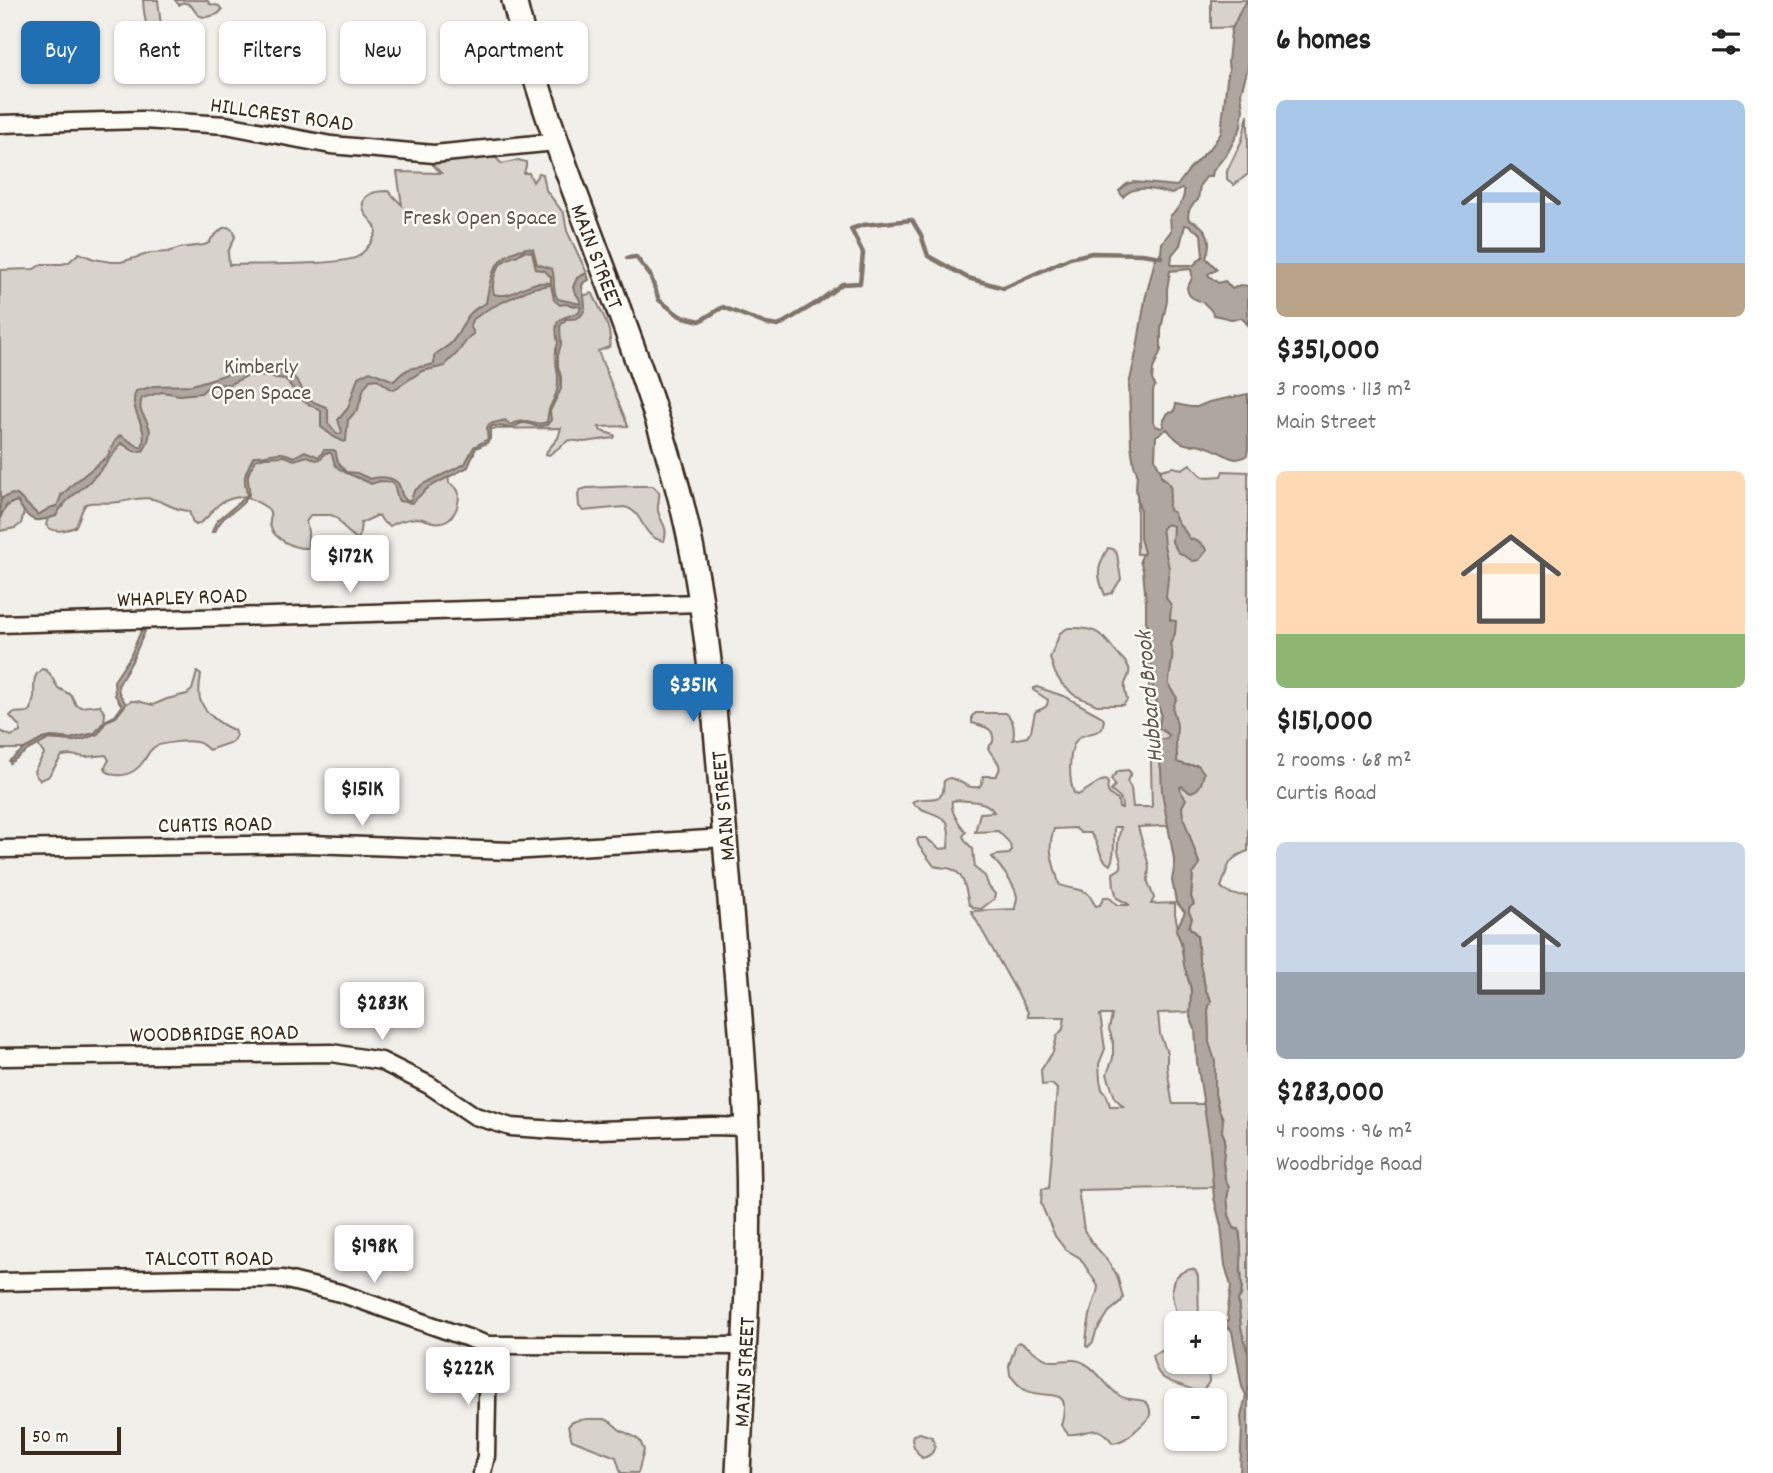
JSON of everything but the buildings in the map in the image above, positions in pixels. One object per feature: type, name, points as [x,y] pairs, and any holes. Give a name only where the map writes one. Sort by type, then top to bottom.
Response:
[{"type":"main road","name":"MAIN STREET","points":[[514,0],[556,142],[658,418],[684,512],[702,603],[712,681],[747,1127],[748,1248],[738,1473]]},
{"type":"street","name":"HILLCREST ROAD","points":[[0,124],[142,121],[226,125],[331,145],[434,154],[556,142]]},
{"type":"street","name":"WHAPLEY ROAD","points":[[0,624],[702,603]]},
{"type":"street","name":"CURTIS ROAD","points":[[0,849],[310,844],[511,851],[725,838]]},
{"type":"street","name":"WOODBRIDGE ROAD","points":[[0,1058],[332,1053],[381,1061],[429,1085],[475,1116],[511,1127],[571,1131],[747,1127]]},
{"type":"street","name":"TALCOTT ROAD","points":[[0,1282],[283,1279],[340,1293],[488,1345],[744,1346]]},
{"type":"street","points":[[482,1473],[486,1456],[488,1345]]},
{"type":"green space","points":[[143,0],[158,0],[160,21],[146,21]]},
{"type":"green space","points":[[175,0],[207,0],[222,10],[216,15],[205,17],[189,4],[179,5]]},
{"type":"green space","points":[[1211,0],[1248,0],[1248,27],[1211,28]]},
{"type":"green space","points":[[1248,115],[1248,174],[1234,185],[1227,179],[1227,171],[1242,140]]},
{"type":"green space","name":"Kimberly Open Space","points":[[490,157],[496,158],[502,164],[518,160],[526,162],[524,173],[529,173],[533,182],[539,173],[543,174],[546,190],[564,214],[567,231],[587,273],[577,278],[576,293],[585,307],[583,296],[593,294],[610,334],[609,347],[598,351],[628,426],[599,427],[601,431],[614,435],[614,438],[584,442],[569,440],[549,455],[546,454],[547,451],[558,438],[561,428],[487,429],[488,439],[474,447],[465,464],[448,473],[449,483],[459,494],[456,511],[449,519],[433,522],[413,518],[390,526],[376,516],[361,523],[357,539],[336,517],[311,515],[306,522],[307,548],[291,545],[275,535],[270,525],[269,511],[248,497],[249,493],[247,496],[221,503],[196,525],[189,511],[148,498],[86,504],[75,527],[59,531],[46,525],[48,518],[56,516],[64,506],[61,496],[59,505],[38,515],[18,496],[2,498],[0,504],[0,270],[34,269],[42,264],[62,264],[69,262],[79,253],[94,259],[121,262],[151,253],[204,245],[223,228],[228,227],[234,231],[235,237],[228,252],[229,265],[317,263],[350,259],[364,251],[376,232],[364,211],[363,201],[366,197],[388,191],[402,205],[397,172],[441,173],[432,160]]},
{"type":"green space","points":[[1190,464],[1202,476],[1208,477],[1221,476],[1223,471],[1248,472],[1248,851],[1231,861],[1221,887],[1233,894],[1248,895],[1248,1354],[1238,1300],[1242,1288],[1240,1235],[1229,1215],[1229,1188],[1223,1162],[1225,1139],[1215,1094],[1215,1067],[1209,1042],[1210,997],[1206,991],[1199,960],[1197,935],[1189,927],[1192,918],[1188,912],[1193,905],[1193,874],[1199,863],[1185,825],[1138,827],[1149,866],[1148,882],[1154,898],[1151,904],[1175,903],[1194,1012],[1158,1013],[1160,1034],[1167,1053],[1172,1101],[1173,1104],[1205,1104],[1211,1138],[1214,1187],[1078,1190],[1084,1230],[1117,1275],[1123,1298],[1109,1312],[1088,1347],[1087,1331],[1098,1286],[1080,1258],[1065,1249],[1055,1236],[1041,1204],[1042,1189],[1049,1188],[1057,1089],[1052,1084],[1042,1085],[1041,1070],[1053,1052],[1065,1017],[1028,1017],[1028,1012],[971,911],[1015,909],[1017,897],[1014,887],[992,857],[1009,854],[1010,845],[998,831],[975,832],[980,813],[994,812],[989,807],[977,802],[952,801],[954,813],[966,832],[963,836],[973,849],[975,868],[985,876],[995,894],[994,899],[981,909],[974,908],[969,904],[959,874],[951,869],[934,866],[917,840],[926,838],[940,849],[948,848],[947,822],[912,802],[940,796],[944,781],[949,778],[979,787],[983,776],[996,776],[1000,768],[988,748],[993,742],[992,733],[988,728],[972,723],[972,716],[976,713],[1006,713],[1013,725],[1013,740],[1027,737],[1035,712],[1048,703],[1048,700],[1033,690],[1037,687],[1066,697],[1104,720],[1102,729],[1080,737],[1073,747],[1070,772],[1074,793],[1078,795],[1106,780],[1108,792],[1118,800],[1119,808],[1122,808],[1121,799],[1111,791],[1115,785],[1111,779],[1118,771],[1128,770],[1131,773],[1127,781],[1131,788],[1133,807],[1152,807],[1146,554],[1137,554],[1137,482],[1165,479],[1161,476],[1161,470],[1173,467],[1182,469]],"holes":[[[1114,827],[1121,827],[1118,838],[1121,865],[1120,869],[1113,873],[1114,887],[1117,898],[1130,905],[1117,905],[1109,897],[1104,897],[1100,905],[1096,906],[1086,892],[1059,884],[1052,856],[1052,836],[1054,829],[1075,828],[1081,833],[1090,833],[1103,858],[1110,865],[1114,851]],[[1100,1015],[1112,1015],[1109,1029],[1113,1042],[1113,1058],[1107,1074],[1115,1098],[1123,1106],[1110,1106],[1102,1089],[1099,1064],[1105,1049]]]},
{"type":"green space","points":[[653,486],[659,492],[658,511],[665,528],[664,541],[651,535],[631,509],[624,507],[583,511],[579,506],[580,490]]},
{"type":"green space","points":[[16,501],[24,512],[21,524],[0,531],[2,513]]},
{"type":"green space","points":[[1108,548],[1117,554],[1121,579],[1112,593],[1105,595],[1099,571]]},
{"type":"green space","points":[[1068,628],[1084,628],[1096,632],[1126,663],[1130,672],[1125,686],[1127,700],[1123,705],[1097,705],[1074,695],[1062,684],[1050,658],[1060,633]]},
{"type":"green space","points":[[42,669],[50,674],[58,688],[71,695],[76,705],[100,705],[105,714],[104,721],[95,733],[70,739],[43,739],[24,749],[1,749],[0,731],[11,736],[20,732],[20,727],[10,716],[31,710],[35,678]]},
{"type":"green space","points":[[197,672],[201,675],[199,693],[202,704],[214,718],[234,730],[236,736],[232,742],[209,750],[191,741],[156,746],[135,770],[121,775],[106,771],[109,760],[106,755],[62,756],[48,777],[40,780],[36,776],[34,771],[44,754],[38,745],[49,739],[84,739],[101,731],[106,721],[116,717],[131,701],[153,705],[187,694],[192,690]]},
{"type":"green space","points":[[1191,1269],[1195,1270],[1198,1276],[1199,1311],[1176,1311],[1173,1284],[1182,1273]]},
{"type":"green space","points":[[1019,1342],[1047,1360],[1076,1360],[1084,1363],[1120,1396],[1145,1401],[1150,1409],[1150,1417],[1128,1437],[1118,1442],[1113,1443],[1097,1430],[1068,1434],[1061,1425],[1064,1412],[1062,1399],[1027,1391],[1010,1375],[1009,1365]]},
{"type":"green space","points":[[1164,1351],[1164,1374],[1209,1374],[1209,1382],[1205,1388],[1188,1388],[1166,1380],[1158,1372],[1152,1355]]},
{"type":"green space","points":[[587,1419],[605,1419],[640,1441],[644,1450],[638,1473],[621,1473],[616,1457],[572,1440],[569,1425]]},
{"type":"green space","points":[[920,1433],[932,1437],[935,1444],[932,1453],[922,1458],[912,1441],[913,1435]]},
{"type":"shaded area","points":[[1248,0],[1248,67],[1241,93],[1241,127],[1212,176],[1207,176],[1200,185],[1198,200],[1191,206],[1188,214],[1189,220],[1205,230],[1209,240],[1206,258],[1217,269],[1208,275],[1218,283],[1225,281],[1232,289],[1240,285],[1248,286],[1248,325],[1242,318],[1231,319],[1214,315],[1204,303],[1189,295],[1187,287],[1192,279],[1191,269],[1170,271],[1161,329],[1161,350],[1153,369],[1152,380],[1155,385],[1153,421],[1161,428],[1168,413],[1174,412],[1176,404],[1197,407],[1248,394],[1247,455],[1239,459],[1233,458],[1205,446],[1183,443],[1167,429],[1156,436],[1155,459],[1161,477],[1169,484],[1169,510],[1174,513],[1189,538],[1201,543],[1207,550],[1199,560],[1193,561],[1178,552],[1172,542],[1173,526],[1167,524],[1163,527],[1161,532],[1169,568],[1166,598],[1171,605],[1170,620],[1176,621],[1175,634],[1170,644],[1172,658],[1169,683],[1177,698],[1173,710],[1177,726],[1177,762],[1198,765],[1204,773],[1196,790],[1189,792],[1180,787],[1186,799],[1182,807],[1183,816],[1199,863],[1193,874],[1191,897],[1194,904],[1189,908],[1192,918],[1189,927],[1197,935],[1199,960],[1206,991],[1211,1000],[1208,1010],[1209,1042],[1215,1061],[1215,1094],[1223,1118],[1223,1162],[1229,1188],[1229,1215],[1234,1228],[1239,1230],[1241,1243],[1242,1287],[1238,1300],[1248,1354],[1246,1473],[1240,1473],[1241,1417],[1246,1395],[1242,1387],[1232,1331],[1227,1329],[1231,1286],[1214,1198],[1195,1029],[1190,1017],[1191,989],[1176,930],[1185,912],[1176,902],[1172,880],[1174,859],[1158,751],[1158,739],[1167,739],[1169,735],[1159,728],[1161,713],[1153,691],[1152,655],[1140,560],[1144,552],[1140,538],[1137,473],[1131,445],[1129,385],[1145,300],[1155,260],[1171,231],[1170,216],[1180,204],[1184,190],[1172,194],[1139,189],[1123,197],[1119,191],[1134,182],[1177,186],[1212,146],[1221,133],[1231,31]],"holes":[[[1185,225],[1201,234],[1203,256],[1194,265],[1171,265],[1172,255],[1180,245]]]},
{"type":"shaded area","points":[[533,249],[537,264],[552,269],[558,299],[581,304],[573,287],[577,278],[587,273],[589,280],[582,286],[585,304],[581,316],[566,319],[560,326],[558,366],[561,389],[550,411],[551,420],[547,425],[539,426],[523,423],[509,428],[492,426],[490,439],[476,448],[468,467],[429,487],[412,503],[399,501],[392,482],[380,481],[371,484],[346,472],[357,473],[370,479],[390,478],[397,482],[407,501],[411,500],[414,491],[423,484],[465,464],[474,447],[488,439],[489,424],[505,420],[510,425],[521,422],[547,422],[549,409],[558,386],[556,329],[558,321],[579,313],[581,307],[560,305],[554,300],[551,285],[532,288],[488,309],[472,320],[470,326],[473,334],[445,366],[422,371],[395,389],[377,379],[370,380],[364,388],[358,409],[348,420],[344,442],[321,427],[321,411],[303,401],[285,379],[249,375],[230,384],[210,385],[201,393],[180,395],[162,392],[142,398],[141,411],[150,430],[144,450],[134,451],[121,443],[100,471],[68,500],[56,516],[33,520],[16,501],[7,505],[0,516],[2,498],[12,494],[17,495],[38,515],[57,506],[61,496],[73,484],[108,456],[120,435],[142,447],[143,432],[134,398],[136,391],[154,386],[192,385],[247,368],[267,373],[288,369],[306,399],[326,407],[328,423],[340,434],[342,432],[338,420],[348,408],[358,377],[370,371],[394,381],[409,369],[434,364],[434,356],[452,342],[468,316],[486,303],[492,275],[500,261],[515,251]],"holes":[[[523,251],[532,252],[536,269],[545,271],[551,277],[551,283],[535,283],[505,295],[494,294],[493,281],[500,265]]]},
{"type":"shaded area","points":[[324,450],[336,452],[339,463],[346,472],[335,464],[331,453],[325,453],[321,459],[316,460],[308,456],[294,460],[285,456],[255,460],[248,476],[247,498],[212,532],[218,520],[247,496],[245,476],[254,456],[278,453],[294,457],[305,451],[319,457]]},
{"type":"shaded area","points":[[141,631],[145,631],[118,686],[126,704],[116,717],[106,721],[98,734],[73,741],[49,739],[10,763],[9,761],[24,749],[43,739],[52,737],[70,739],[95,733],[106,720],[115,716],[122,706],[115,695],[114,681],[130,657]]},
{"type":"waterway","points":[[627,258],[636,257],[650,275],[659,300],[680,316],[700,321],[723,307],[778,326],[842,284],[860,283],[863,253],[851,229],[863,225],[912,220],[921,235],[928,256],[968,278],[1004,288],[1070,258],[1092,253],[1162,257]]},
{"type":"park label","name":"Fresk Open Space","points":[[480,216]]},
{"type":"water label","name":"Hubbard Brook","points":[[1148,697]]}]
